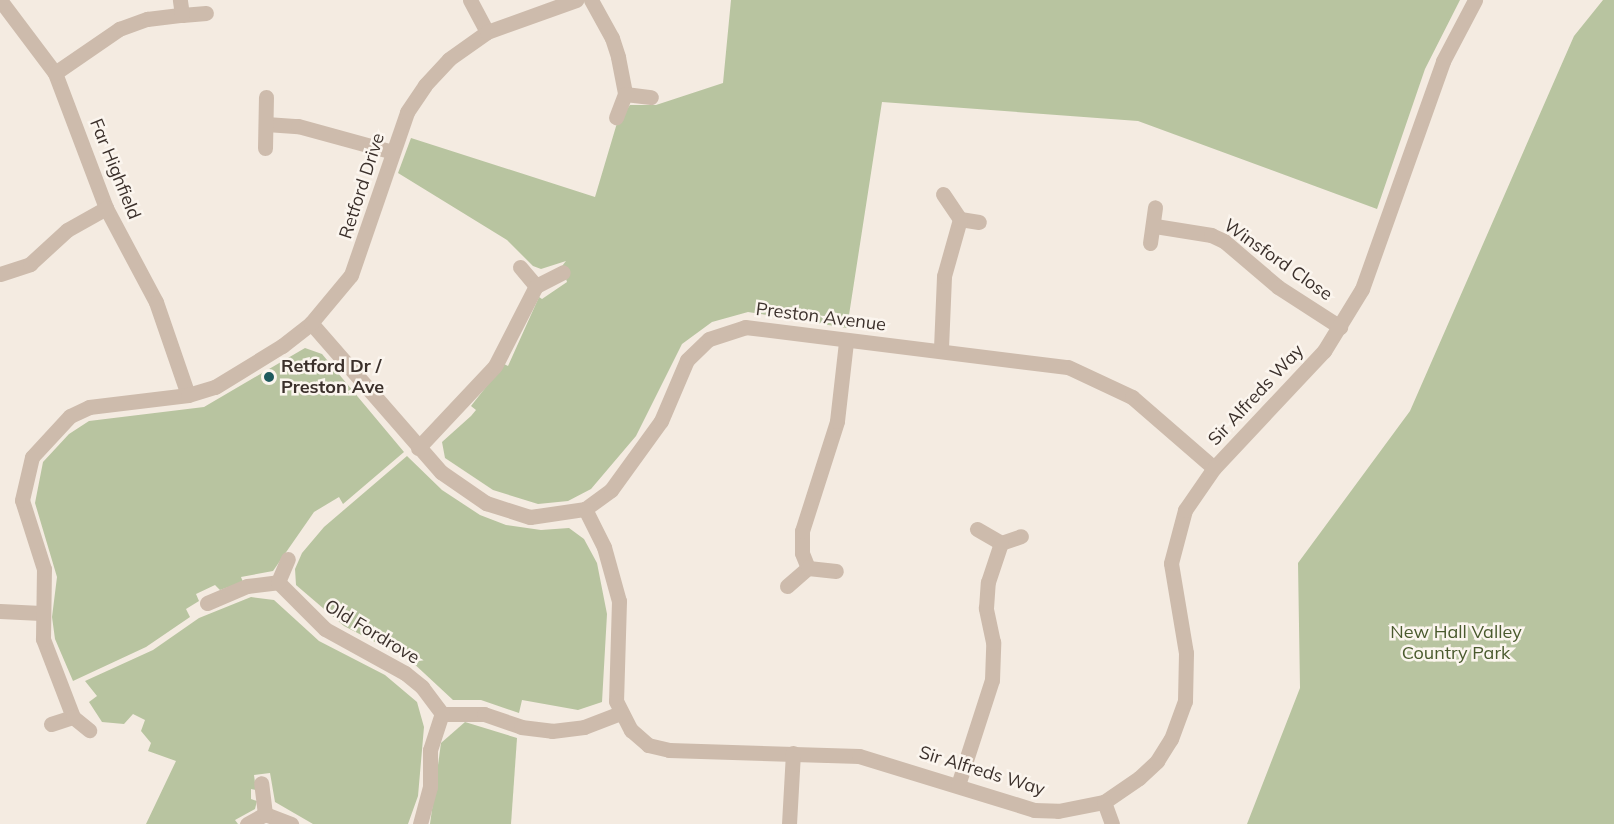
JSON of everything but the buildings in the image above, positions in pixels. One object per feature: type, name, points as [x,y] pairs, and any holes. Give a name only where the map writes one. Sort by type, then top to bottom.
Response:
[{"type":"street","name":"Far Highfield","points":[[0,0],[55,73],[106,208],[156,302],[188,395]]},
{"type":"street","points":[[470,0],[487,32]]},
{"type":"street","name":"Retford Drive","points":[[73,717],[43,639],[41,613],[44,569],[22,500],[32,457],[70,416],[89,407],[188,395],[238,374],[311,322],[351,275],[407,112],[425,85],[449,59],[487,32],[576,0]]},
{"type":"street","points":[[591,0],[612,38],[624,94],[616,117]]},
{"type":"street","name":"Sir Alfreds Way","points":[[620,713],[648,745],[669,750],[859,756],[1034,810],[1082,808],[1104,802],[1139,778],[1156,760],[1180,720],[1187,688],[1187,665],[1171,563],[1185,510],[1214,468],[1296,382],[1340,327],[1378,251],[1408,152],[1443,61],[1475,0]]},
{"type":"street","points":[[55,73],[119,29],[181,8],[206,13]]},
{"type":"street","points":[[624,94],[651,97]]},
{"type":"street","points":[[265,148],[266,97]]},
{"type":"street","points":[[266,124],[298,126],[393,152]]},
{"type":"street","points":[[943,194],[960,219],[980,222]]},
{"type":"street","points":[[1150,243],[1155,226],[1155,207]]},
{"type":"street","points":[[0,274],[30,264],[67,230],[106,208]]},
{"type":"street","points":[[941,348],[944,276],[960,219]]},
{"type":"street","name":"Winsford Close","points":[[1155,226],[1211,235],[1224,241],[1278,288],[1340,327]]},
{"type":"street","points":[[520,267],[536,286]]},
{"type":"street","points":[[418,448],[449,420],[495,366],[536,286],[563,272]]},
{"type":"street","name":"Preston Avenue","points":[[311,322],[418,448],[466,492],[510,512],[550,517],[585,509],[606,495],[629,470],[661,421],[687,360],[709,339],[746,327],[846,342],[941,348],[1068,367],[1097,378],[1132,397],[1169,425],[1214,468]]},
{"type":"street","points":[[808,568],[802,553],[802,531],[837,421],[846,342]]},
{"type":"street","points":[[420,824],[430,787],[430,750],[442,714],[484,714],[521,727],[552,731],[584,727],[620,713],[615,686],[620,648],[619,601],[604,546],[585,509]]},
{"type":"street","points":[[977,529],[1000,543],[1021,536]]},
{"type":"street","points":[[958,785],[992,680],[993,642],[986,608],[988,582],[1000,543]]},
{"type":"street","points":[[207,603],[247,586],[278,582],[288,559]]},
{"type":"street","points":[[787,586],[808,568],[836,571]]},
{"type":"street","name":"Old Fordrove","points":[[278,582],[325,629],[405,673],[422,687],[442,714]]},
{"type":"street","points":[[0,611],[41,613]]},
{"type":"street","points":[[51,724],[73,717],[90,730]]},
{"type":"street","points":[[789,824],[793,753]]},
{"type":"street","points":[[261,783],[265,814]]},
{"type":"street","points":[[1104,802],[1112,824]]},
{"type":"street","points":[[247,824],[265,814]]},
{"type":"street","points":[[265,814],[291,824]]},
{"type":"green space","points":[[731,0],[1460,0],[1425,69],[1377,209],[1138,121],[882,102],[847,328],[748,312],[712,322],[682,344],[636,436],[591,489],[568,501],[538,504],[493,490],[445,458],[442,442],[471,416],[476,410],[471,406],[504,364],[508,366],[539,297],[542,299],[567,282],[562,266],[566,261],[541,269],[533,266],[507,240],[398,173],[411,138],[595,197],[617,123],[630,105],[656,105],[723,83]]},
{"type":"green space","name":"New Hall Valley Country Park","points":[[1603,0],[1614,0],[1614,824],[1247,824],[1300,688],[1298,563],[1410,411],[1574,36]]},
{"type":"green space","points":[[305,348],[322,354],[404,452],[343,504],[339,497],[314,512],[273,571],[241,577],[243,582],[220,590],[215,585],[196,594],[199,601],[186,609],[190,617],[146,647],[73,681],[55,639],[52,617],[57,577],[35,503],[43,462],[69,434],[89,421],[204,407]]},
{"type":"green space","points":[[407,456],[442,490],[480,515],[506,525],[541,530],[569,528],[584,539],[597,563],[607,614],[602,702],[578,710],[522,700],[519,713],[481,700],[453,700],[410,660],[344,626],[296,585],[295,569],[302,553],[324,527]]},
{"type":"green space","points":[[251,597],[274,600],[319,641],[385,675],[417,702],[424,727],[418,796],[408,824],[313,824],[275,802],[270,773],[254,775],[256,790],[251,789],[251,799],[257,801],[255,809],[235,820],[238,824],[146,824],[176,761],[148,751],[151,743],[141,731],[145,720],[133,714],[124,724],[102,722],[89,702],[97,696],[85,681],[153,650],[199,618]]},
{"type":"green space","points":[[465,722],[517,738],[511,824],[430,824],[441,743]]},
{"type":"place","name":"Retford Dr / Preston Ave","points":[[269,377]]}]
